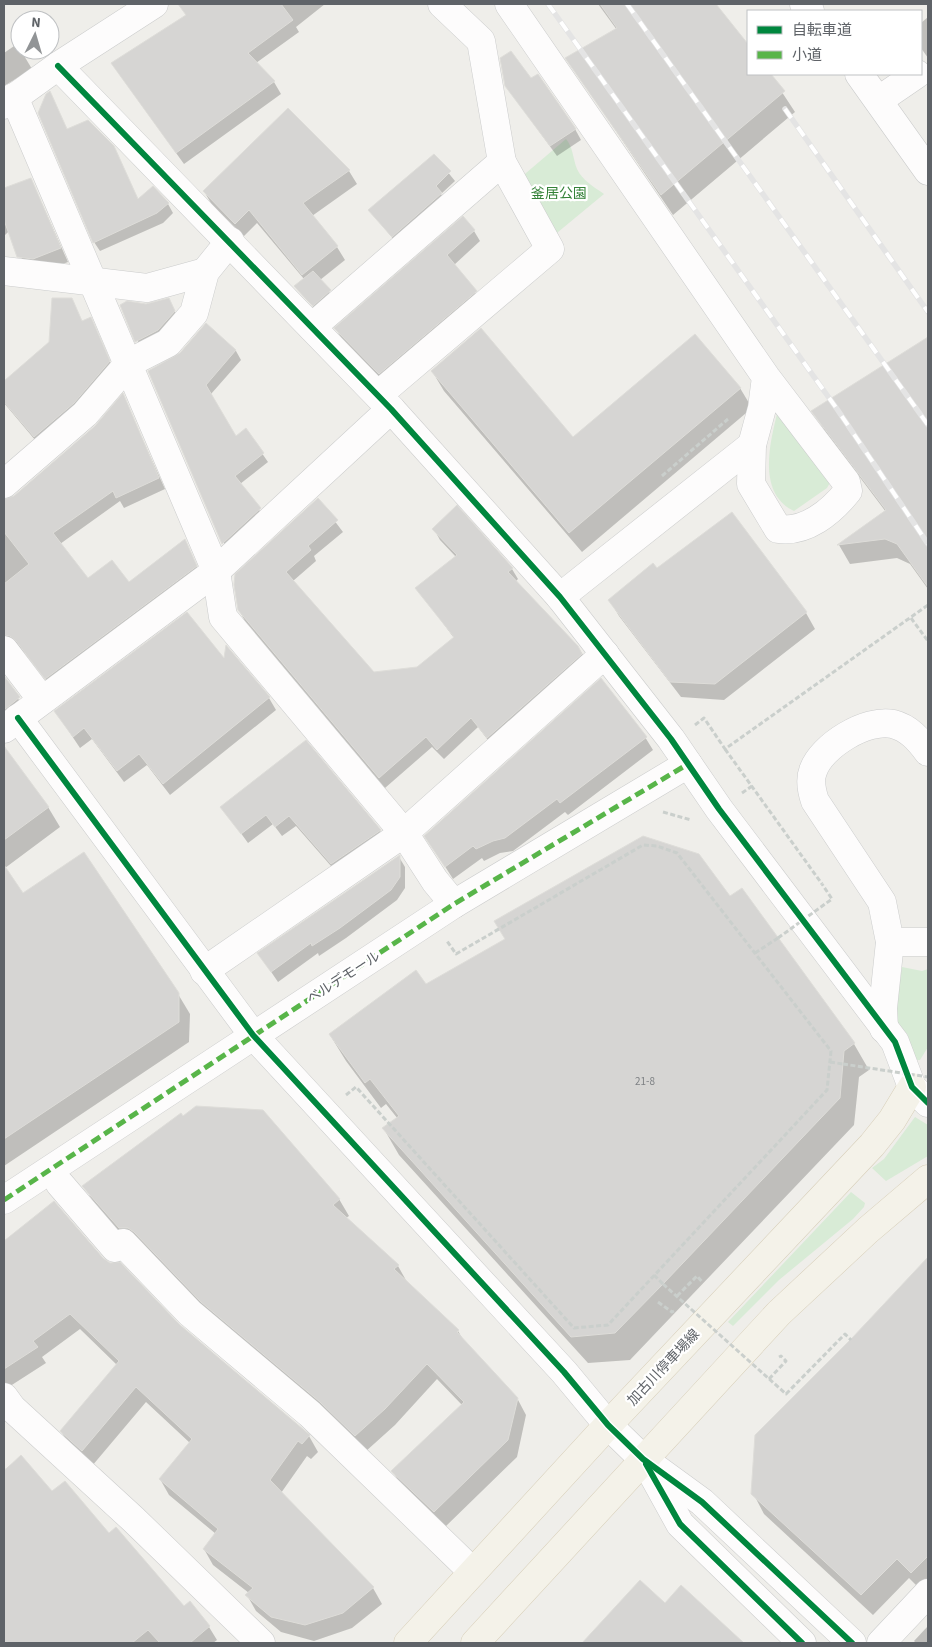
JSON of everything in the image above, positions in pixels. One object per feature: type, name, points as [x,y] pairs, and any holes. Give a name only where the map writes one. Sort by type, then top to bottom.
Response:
[{"type":"main road","name":"加古川停車場線","points":[[408,1643],[608,1424],[872,1145],[924,1083]]},
{"type":"main road","points":[[475,1643],[779,1313],[868,1230],[928,1179]]},
{"type":"street","points":[[154,4],[58,66],[9,101],[93,281],[216,571],[223,617],[404,833],[435,880],[454,904]]},
{"type":"street","points":[[442,4],[481,41],[502,162],[550,249],[384,402],[216,571],[11,724],[254,1035],[564,1372],[608,1424],[643,1459],[702,1502],[852,1643]]},
{"type":"street","points":[[508,4],[766,377],[846,482],[848,492],[837,505],[805,527],[789,530],[778,529],[751,484],[752,444],[762,408],[766,377]]},
{"type":"street","points":[[58,66],[230,241],[384,402],[560,596],[688,764],[924,1083]]},
{"type":"street","points":[[860,75],[928,171]]},
{"type":"street","points":[[879,100],[916,75]]},
{"type":"street","points":[[312,328],[502,162]]},
{"type":"street","points":[[4,484],[85,414],[129,363],[168,343],[194,313],[204,272],[230,241]]},
{"type":"street","points":[[4,271],[147,288],[204,272]]},
{"type":"street","points":[[560,596],[583,580],[752,444]]},
{"type":"street","points":[[4,650],[42,700]]},
{"type":"street","points":[[204,971],[404,833],[605,654]]},
{"type":"street","points":[[884,1029],[883,1008],[890,942],[882,902],[815,801],[811,784],[812,773],[824,753],[863,726],[878,723],[894,724],[909,731],[928,752]]},
{"type":"street","name":"ベルデモール","points":[[4,1200],[454,904],[688,764]]},
{"type":"street","points":[[890,942],[928,942]]},
{"type":"street","points":[[60,1184],[115,1248],[123,1243],[190,1313],[310,1414],[473,1572]]},
{"type":"street","points":[[4,1397],[12,1408],[133,1519],[261,1643]]},
{"type":"street","points":[[643,1459],[680,1524],[802,1643]]},
{"type":"street","points":[[881,1643],[928,1593]]},
{"type":"path","points":[[655,482],[732,415]]},
{"type":"path","points":[[725,749],[928,605]]},
{"type":"path","points":[[911,618],[928,641]]},
{"type":"path","points":[[688,729],[704,718],[832,899],[755,953]]},
{"type":"path","points":[[346,1096],[356,1087],[574,1328],[608,1325],[827,1090],[831,1051],[677,853],[657,846],[643,845],[456,954],[445,937]]},
{"type":"path","points":[[830,1062],[924,1083]]},
{"type":"path","points":[[654,1275],[786,1394],[845,1334],[851,1340]]},
{"type":"path","points":[[677,1296],[696,1276]]},
{"type":"path","points":[[658,1302],[672,1312],[686,1301]]},
{"type":"path","points":[[769,1378],[786,1361],[781,1356],[776,1361]]},
{"type":"green space","name":"釜居公園","points":[[566,139],[579,173],[604,194],[552,237],[519,179]]},
{"type":"green space","points":[[777,414],[832,479],[827,488],[794,511],[783,503],[775,493],[771,481],[769,454]]},
{"type":"green space","points":[[902,967],[922,971],[928,969],[928,1047],[920,1060],[911,1060],[908,1035],[894,1020]]},
{"type":"green space","points":[[915,1117],[928,1125],[928,1156],[886,1181],[872,1168],[884,1159]]},
{"type":"green space","points":[[851,1192],[865,1203],[864,1207],[853,1219],[779,1280],[733,1326],[728,1322]]},
{"type":"building","points":[[178,4],[281,4],[293,20],[248,53],[275,81],[176,153],[111,63],[186,15]]},
{"type":"building","points":[[600,4],[716,4],[747,43],[747,75],[772,75],[785,91],[661,195],[565,58],[617,28]]},
{"type":"building","points":[[511,51],[531,78],[538,74],[576,129],[550,146],[505,86],[500,58]]},
{"type":"building","points":[[50,91],[67,129],[88,120],[114,146],[138,199],[153,186],[169,203],[157,213],[93,243],[38,113],[46,94]]},
{"type":"building","points":[[288,108],[350,170],[303,203],[338,246],[302,275],[249,210],[235,224],[203,191]]},
{"type":"building","points":[[434,154],[451,171],[436,186],[442,193],[392,237],[368,210]]},
{"type":"building","points":[[31,178],[61,248],[33,259],[17,257],[4,220],[4,188]]},
{"type":"building","points":[[463,216],[475,230],[447,255],[477,291],[379,374],[334,328]]},
{"type":"building","points":[[313,271],[331,290],[313,306],[294,286]]},
{"type":"building","points":[[52,298],[72,298],[82,321],[91,317],[110,361],[74,403],[34,437],[4,402],[4,381],[49,342]]},
{"type":"building","points":[[169,298],[175,311],[158,330],[135,342],[120,305],[127,301],[146,304]]},
{"type":"building","points":[[206,323],[236,350],[206,385],[236,436],[246,428],[264,453],[235,476],[261,508],[222,544],[148,371],[180,353]]},
{"type":"building","points":[[481,328],[573,437],[695,334],[741,388],[569,533],[431,371]]},
{"type":"building","points":[[928,337],[928,587],[897,544],[885,539],[837,545],[886,510],[811,411]]},
{"type":"building","points":[[123,393],[159,478],[116,498],[113,491],[53,533],[88,578],[112,560],[129,582],[185,539],[197,566],[45,679],[16,641],[10,636],[4,635],[4,584],[29,564],[4,532],[4,499],[14,496],[95,426]]},
{"type":"building","points":[[318,498],[338,520],[308,546],[311,550],[286,572],[374,672],[417,667],[454,637],[415,588],[457,555],[432,529],[457,505],[513,568],[508,572],[578,646],[582,654],[487,738],[471,718],[437,750],[426,737],[379,778],[238,610],[234,585],[235,574]]},
{"type":"building","points":[[732,512],[807,612],[715,684],[670,682],[608,600],[653,563],[657,568]]},
{"type":"building","points":[[187,612],[224,658],[226,645],[270,697],[163,784],[139,754],[117,771],[84,728],[73,737],[54,711]]},
{"type":"building","points":[[4,676],[20,697],[4,710]]},
{"type":"building","points":[[601,678],[647,737],[560,803],[557,799],[505,838],[476,849],[473,846],[445,867],[424,836]]},
{"type":"building","points":[[306,740],[381,830],[331,864],[289,816],[275,827],[266,815],[241,834],[220,807]]},
{"type":"building","points":[[4,746],[49,807],[4,840]]},
{"type":"building","points":[[643,836],[699,854],[730,896],[742,888],[855,1043],[844,1051],[840,1098],[663,1284],[615,1333],[571,1337],[382,1128],[399,1116],[370,1079],[365,1083],[329,1034],[416,970],[426,984],[505,939],[494,921]]},
{"type":"building","points":[[84,852],[179,993],[179,1022],[4,1139],[4,865],[23,893]]},
{"type":"building","points":[[400,855],[400,877],[391,890],[340,928],[312,946],[311,943],[271,972],[257,953]]},
{"type":"building","points":[[196,1106],[263,1110],[340,1199],[333,1205],[399,1265],[394,1269],[459,1330],[457,1332],[518,1398],[508,1440],[434,1512],[391,1471],[464,1402],[427,1364],[385,1409],[355,1436],[320,1402],[201,1302],[134,1232],[128,1228],[119,1228],[82,1186],[181,1113],[183,1116]]},
{"type":"building","points":[[54,1201],[103,1258],[110,1263],[120,1262],[180,1325],[310,1435],[302,1444],[298,1441],[270,1480],[374,1587],[343,1613],[305,1625],[271,1617],[245,1595],[253,1588],[203,1549],[218,1529],[159,1479],[192,1439],[136,1387],[82,1451],[60,1431],[119,1361],[70,1314],[33,1341],[38,1347],[4,1369],[4,1241]]},
{"type":"building","points":[[928,1257],[928,1556],[911,1573],[897,1559],[861,1595],[751,1494],[755,1435],[852,1338]]},
{"type":"building","points":[[21,1455],[52,1491],[65,1481],[109,1533],[116,1527],[184,1606],[190,1601],[210,1626],[190,1643],[160,1643],[148,1630],[132,1643],[4,1643],[4,1471]]},
{"type":"building","points":[[640,1580],[665,1603],[681,1585],[744,1643],[582,1643]]},
{"type":"railway","points":[[548,4],[837,409],[928,544]]},
{"type":"railway","points":[[627,4],[928,425]]},
{"type":"railway","points":[[785,109],[928,312]]},
{"type":"marked path","points":[[4,1200],[454,904],[688,764]]},
{"type":"cycle path","points":[[58,66],[391,409],[560,597],[671,739],[719,809],[895,1042],[912,1087],[928,1103]]},
{"type":"cycle path","points":[[18,718],[253,1035],[564,1372],[608,1425],[643,1459],[702,1502],[852,1643]]},
{"type":"cycle path","points":[[646,1464],[680,1524],[802,1643]]}]
